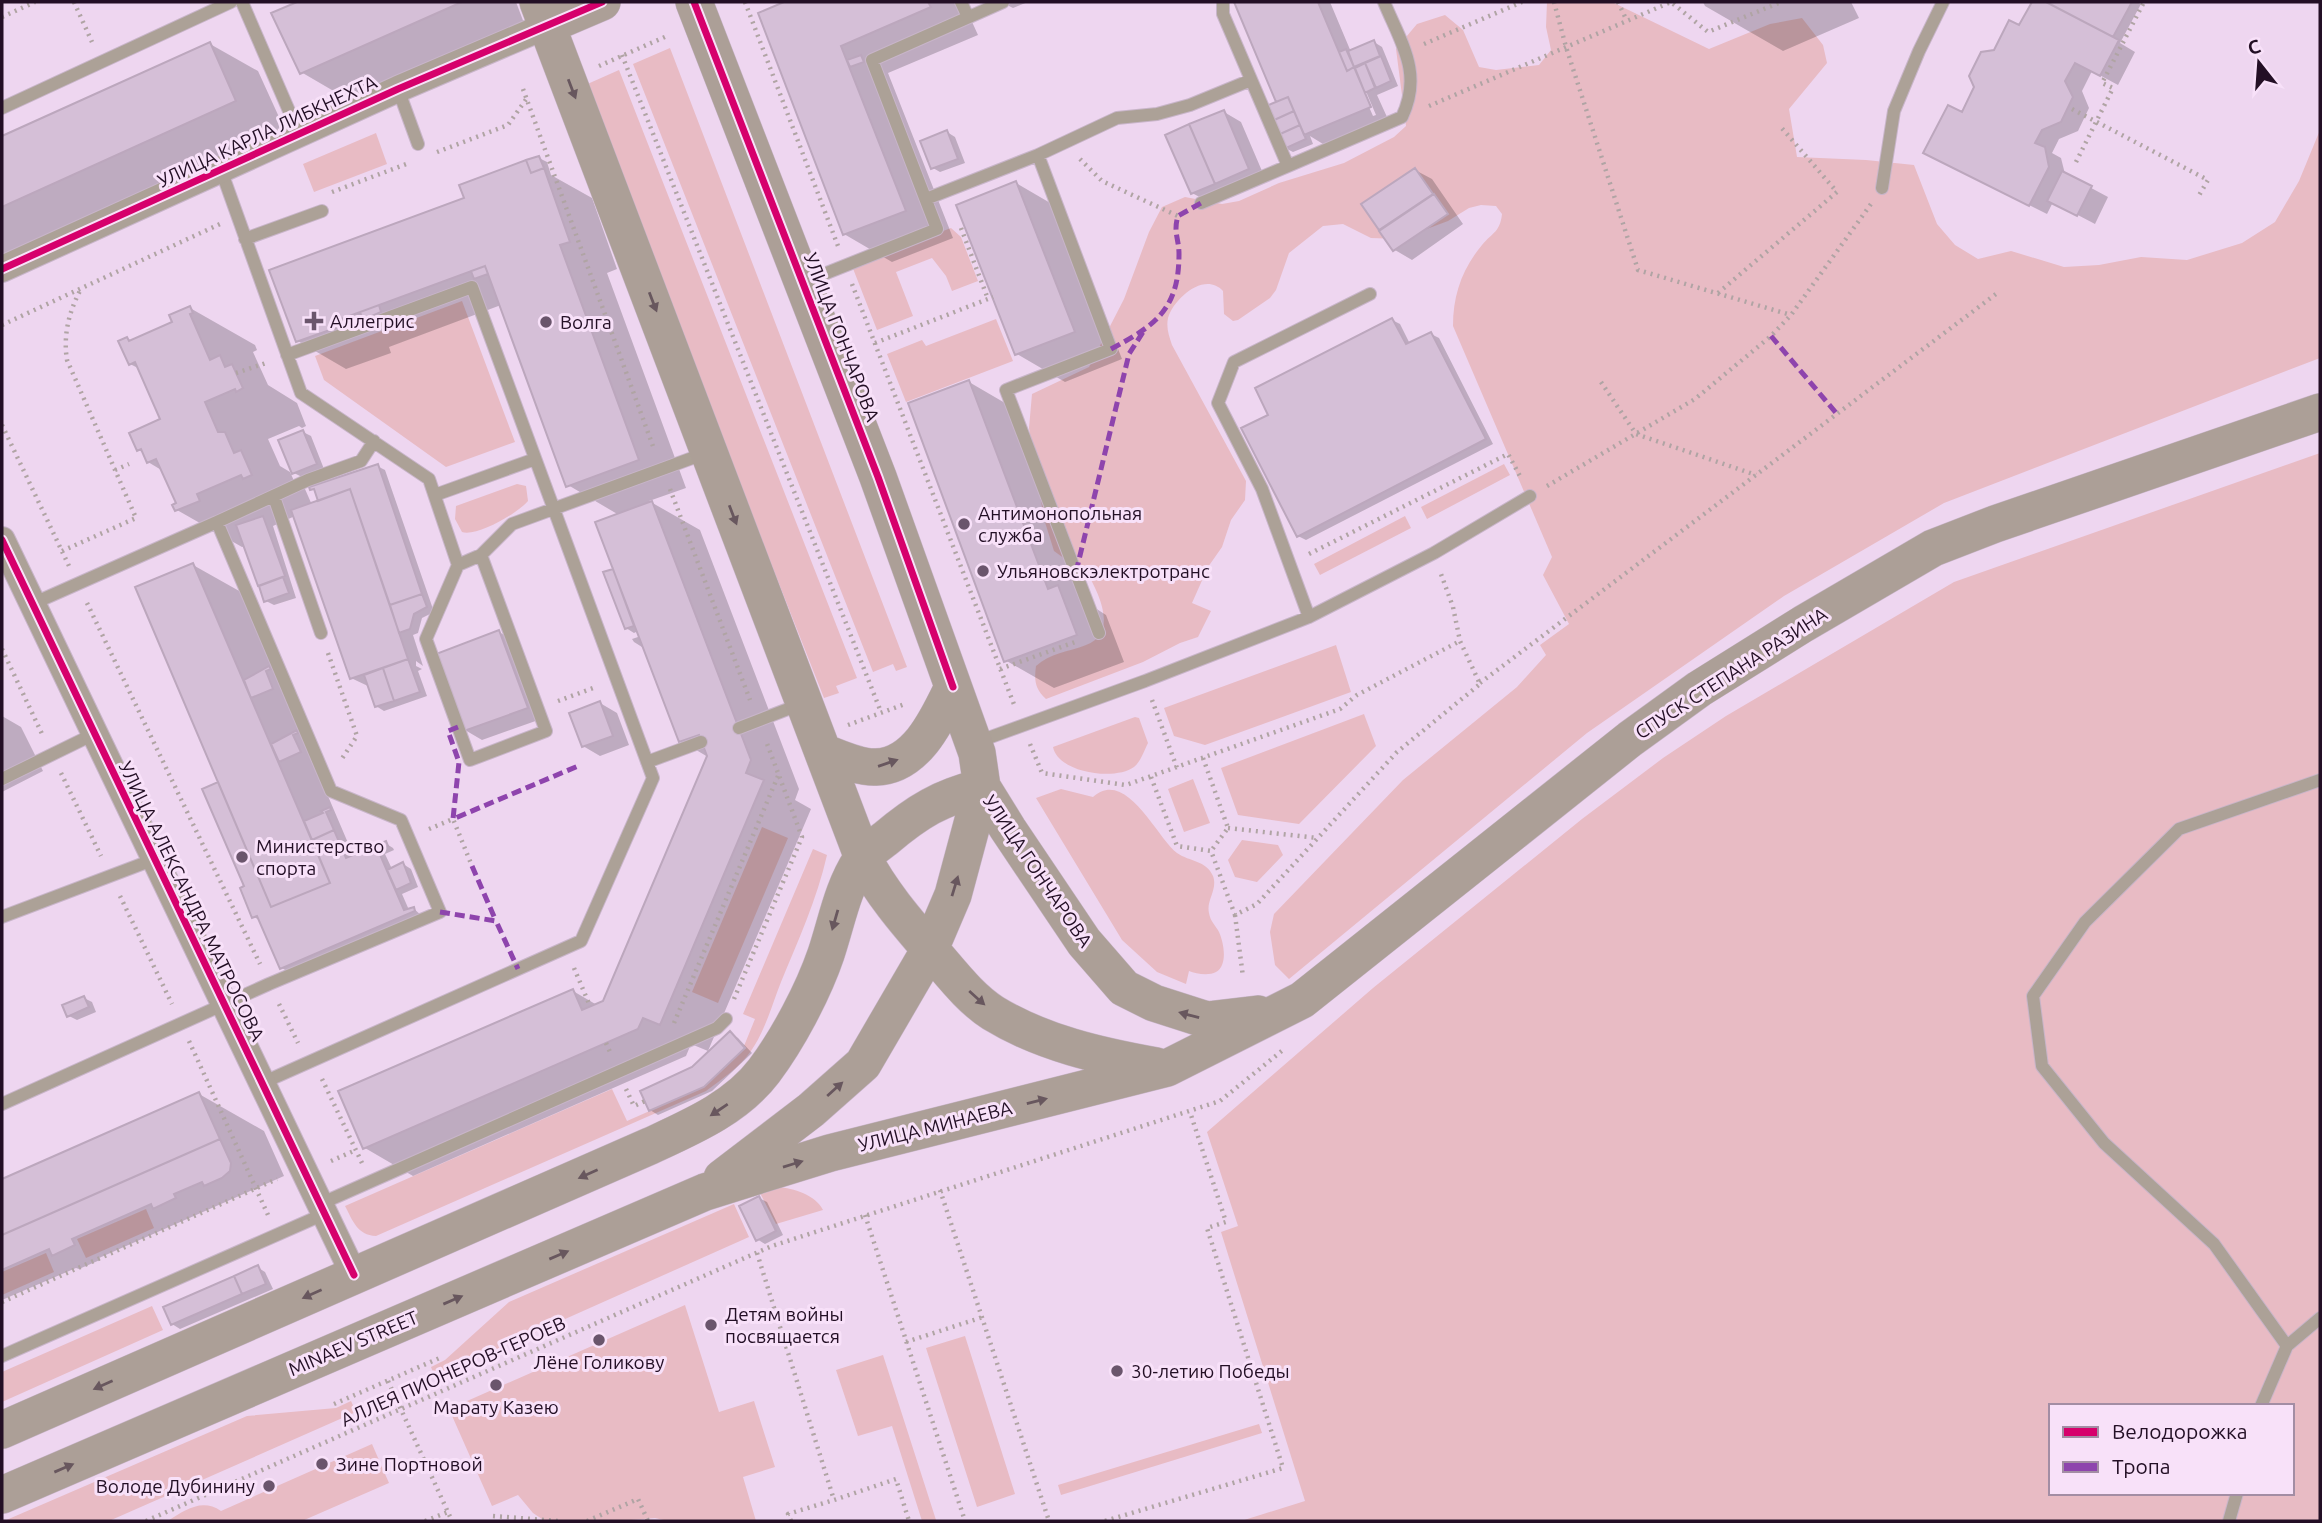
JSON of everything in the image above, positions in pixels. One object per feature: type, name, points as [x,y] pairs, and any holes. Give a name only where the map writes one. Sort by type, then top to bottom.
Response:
[{"type":"main road","points":[[602,2],[543,14],[863,858],[876,883],[950,974],[992,1012],[1038,1035],[1070,1046],[1167,1068]]},
{"type":"main road","name":"УЛИЦА ГОНЧАРОВА","points":[[694,2],[878,477],[974,744],[982,787],[1084,942],[1124,988],[1154,1003],[1207,1020],[1280,1012]]},
{"type":"main road","name":"СПУСК СТЕПАНА РАЗИНА","points":[[1167,1068],[1280,1012],[1325,984],[1630,739],[1699,689],[1933,548],[2320,412]]},
{"type":"main road","points":[[823,752],[875,768],[893,763],[909,754],[931,729],[953,687]]},
{"type":"main road","points":[[2,1430],[650,1146],[704,1121],[723,1109],[763,1072],[802,1006],[825,956],[841,899],[863,858],[915,814],[951,795],[982,787],[953,895],[930,949],[863,1064],[811,1110],[705,1192]]},
{"type":"main road","name":"УЛИЦА МИНАЕВА","points":[[705,1192],[830,1153],[1167,1068]]},
{"type":"main road","name":"MINAEV STREET","points":[[2,1494],[705,1192]]},
{"type":"street","name":"УЛИЦА КАРЛА ЛИБКНЕХТА","points":[[2,269],[398,89],[543,14]]},
{"type":"street","name":"УЛИЦА АЛЕКСАНДРА МАТРОСОВА","points":[[2,540],[354,1276]]},
{"type":"lane","points":[[2,108],[231,2]]},
{"type":"lane","points":[[242,2],[299,134]]},
{"type":"lane","points":[[961,2],[968,18]]},
{"type":"lane","points":[[804,282],[937,229],[872,61],[1003,2]]},
{"type":"lane","points":[[1223,2],[1223,14],[1288,166]]},
{"type":"lane","points":[[1201,203],[1402,117],[1410,100],[1412,78],[1405,52],[1384,2]]},
{"type":"lane","points":[[1882,188],[1894,111],[1943,2]]},
{"type":"lane","points":[[926,199],[1038,155],[1117,118],[1157,114],[1190,105],[1251,80]]},
{"type":"lane","points":[[398,89],[418,144]]},
{"type":"lane","points":[[1038,155],[1111,349],[1006,390],[1099,633]]},
{"type":"lane","points":[[221,170],[301,393],[429,479],[458,565],[426,639],[470,760],[546,731],[481,555]]},
{"type":"lane","points":[[245,239],[321,211]]},
{"type":"lane","points":[[262,1083],[581,941],[653,778],[472,287],[287,355]]},
{"type":"lane","points":[[1309,617],[1262,489],[1218,403],[1234,362],[1370,294]]},
{"type":"lane","points":[[32,604],[308,480],[361,461],[374,441]]},
{"type":"lane","points":[[458,565],[481,555],[512,524],[709,452]]},
{"type":"lane","points":[[435,495],[535,459]]},
{"type":"lane","points":[[974,744],[1309,617],[1434,553],[1531,496]]},
{"type":"lane","points":[[274,497],[321,632]]},
{"type":"lane","points":[[2,1104],[269,984],[440,912],[401,820],[331,791],[217,522]]},
{"type":"lane","points":[[739,728],[804,702]]},
{"type":"lane","points":[[2,779],[94,734]]},
{"type":"lane","points":[[647,762],[701,742]]},
{"type":"lane","points":[[2287,1346],[2214,1244],[2104,1143],[2042,1066],[2033,996],[2085,922],[2179,829],[2320,780]]},
{"type":"lane","points":[[2,917],[155,859]]},
{"type":"lane","points":[[2,1356],[277,1234],[370,1181],[717,1028],[726,1019]]},
{"type":"lane","points":[[2262,1404],[2287,1346],[2320,1318]]},
{"type":"lane","points":[[2229,1521],[2236,1495]]},
{"type":"path","points":[[2,17],[22,5],[35,2]]},
{"type":"path","points":[[74,2],[101,62]]},
{"type":"path","points":[[745,2],[1005,682]]},
{"type":"path","points":[[1405,52],[1522,2]]},
{"type":"path","points":[[1554,2],[1638,270],[1791,315]]},
{"type":"path","points":[[1618,2],[1627,21]]},
{"type":"path","points":[[1402,117],[1671,2],[1708,32],[1781,2]]},
{"type":"path","points":[[2076,162],[2113,88],[2102,83],[2144,2]]},
{"type":"path","points":[[590,70],[667,36]]},
{"type":"path","points":[[622,55],[881,712]]},
{"type":"path","points":[[523,89],[662,469],[803,837],[726,1019]]},
{"type":"path","points":[[434,153],[508,125],[527,98]]},
{"type":"path","points":[[2072,109],[2208,180],[2198,197]]},
{"type":"path","points":[[1717,293],[1837,192],[1780,126]]},
{"type":"path","points":[[1053,147],[1081,160],[1102,181],[1178,216]]},
{"type":"path","points":[[323,195],[421,158]]},
{"type":"path","points":[[1290,564],[1508,454],[1531,496],[1695,399],[1791,315],[1882,188]]},
{"type":"path","points":[[875,343],[990,298],[946,191]]},
{"type":"path","points":[[2,325],[222,224],[240,223]]},
{"type":"path","points":[[62,551],[136,518],[67,360],[66,332],[70,313],[82,288]]},
{"type":"path","points":[[1235,915],[1257,904],[1397,752],[1480,684],[1996,294]]},
{"type":"path","points":[[236,373],[270,361]]},
{"type":"path","points":[[1601,382],[1636,434],[1756,475]]},
{"type":"path","points":[[2,425],[307,1063],[322,1079],[370,1181]]},
{"type":"path","points":[[115,470],[129,464]]},
{"type":"path","points":[[1449,598],[1460,641],[1480,684]]},
{"type":"path","points":[[321,632],[358,736]]},
{"type":"path","points":[[1000,669],[1099,633]]},
{"type":"path","points":[[1022,726],[1042,773],[1126,785],[1340,709],[1357,695],[1460,641]]},
{"type":"path","points":[[2,649],[182,1024],[277,1234]]},
{"type":"path","points":[[545,705],[616,679]]},
{"type":"path","points":[[1145,681],[1177,768]]},
{"type":"path","points":[[847,725],[912,701]]},
{"type":"path","points":[[1203,758],[1228,828]]},
{"type":"path","points":[[661,1053],[779,776]]},
{"type":"path","points":[[1151,777],[1177,846],[1211,850]]},
{"type":"path","points":[[409,838],[453,819],[472,866]]},
{"type":"path","points":[[1228,828],[1317,838]]},
{"type":"path","points":[[1211,850],[1228,828]]},
{"type":"path","points":[[1211,850],[1235,915],[1243,977]]},
{"type":"path","points":[[565,948],[590,1006]]},
{"type":"path","points":[[1105,1521],[1283,1468],[1207,1228],[1226,1222],[1190,1112]]},
{"type":"path","points":[[2,1302],[256,1188]]},
{"type":"path","points":[[940,1190],[1049,1521]]},
{"type":"path","points":[[865,1214],[965,1521]]},
{"type":"path","points":[[757,1252],[834,1500]]},
{"type":"path","points":[[906,1342],[983,1317]]},
{"type":"path","points":[[334,1404],[442,1357]]},
{"type":"path","points":[[388,1381],[452,1521]]},
{"type":"path","points":[[790,1521],[788,1514],[896,1479],[909,1521]]},
{"type":"path","points":[[587,1521],[638,1499],[648,1521]]},
{"type":"path","points":[[425,1521],[448,1511]]},
{"type":"path","points":[[493,1516],[558,1521]]},
{"type":"shaded area","points":[[1547,2],[1612,2],[1709,49],[1770,24],[1802,18],[1823,45],[1827,63],[1789,109],[1797,157],[1914,165],[1937,224],[1955,245],[1978,259],[2011,251],[2064,267],[2099,265],[2141,257],[2187,260],[2242,243],[2275,222],[2299,181],[2320,130],[2320,358],[1944,503],[1784,596],[1587,733],[1289,979],[1275,965],[1270,932],[1274,914],[1403,780],[1517,687],[1546,655],[1540,645],[1569,624],[1543,575],[1552,557],[1453,326],[1457,293],[1464,273],[1475,254],[1498,228],[1502,214],[1496,206],[1481,205],[1400,239],[1371,238],[1343,224],[1323,226],[1289,253],[1276,290],[1270,298],[1238,320],[1233,321],[1224,314],[1223,291],[1216,286],[1199,285],[1183,295],[1168,318],[1172,345],[1246,481],[1245,500],[1231,520],[1222,547],[1208,567],[1192,603],[1211,611],[1198,637],[1143,662],[1046,699],[1036,684],[1036,666],[1053,655],[1086,645],[1096,639],[1104,620],[1099,597],[1083,566],[1054,551],[1044,519],[1029,428],[1032,394],[1089,367],[1124,299],[1149,232],[1162,207],[1185,197],[1222,204],[1239,201],[1279,183],[1344,163],[1394,137],[1406,126],[1396,49],[1417,24],[1445,15],[1463,30],[1479,67],[1496,70],[1539,65],[1551,50],[1546,27]]},
{"type":"shaded area","points":[[670,48],[907,667],[896,671],[893,664],[873,672],[633,64]]},
{"type":"shaded area","points":[[619,70],[857,678],[836,686],[839,693],[824,698],[583,86]]},
{"type":"shaded area","points":[[376,133],[387,164],[314,192],[303,164]]},
{"type":"shaded area","points":[[951,228],[961,237],[978,281],[952,291],[946,276],[932,258],[896,272],[913,316],[877,330],[852,266]]},
{"type":"shaded area","points":[[462,301],[515,442],[446,467],[324,380],[315,356]]},
{"type":"shaded area","points":[[996,319],[1013,361],[906,402],[887,354],[922,340],[926,346]]},
{"type":"shaded area","points":[[2320,453],[2320,1521],[1241,1521],[1305,1501],[1221,1232],[1238,1226],[1207,1132],[1373,988],[1582,819],[1663,758],[1726,716],[1954,582]]},
{"type":"shaded area","points":[[1504,464],[1510,475],[1427,519],[1421,507]]},
{"type":"shaded area","points":[[517,484],[526,486],[528,501],[523,506],[487,528],[462,532],[455,519],[456,506]]},
{"type":"shaded area","points":[[1405,516],[1411,528],[1320,575],[1314,564]]},
{"type":"shaded area","points":[[1336,645],[1351,692],[1205,745],[1174,736],[1164,708]]},
{"type":"shaded area","points":[[1364,714],[1376,746],[1299,824],[1238,815],[1221,768]]},
{"type":"shaded area","points":[[1135,717],[1139,718],[1148,743],[1136,765],[1125,771],[1101,774],[1076,768],[1057,756],[1053,747]]},
{"type":"shaded area","points":[[1193,779],[1210,823],[1184,832],[1168,789]]},
{"type":"shaded area","points":[[1061,789],[1093,797],[1105,790],[1117,791],[1140,808],[1177,853],[1202,864],[1210,871],[1214,886],[1209,913],[1221,937],[1224,954],[1220,969],[1210,974],[1189,971],[1186,984],[1157,972],[1122,940],[1036,798]]},
{"type":"shaded area","points":[[762,827],[788,838],[718,1003],[692,992]]},
{"type":"shaded area","points":[[1242,840],[1278,845],[1283,855],[1257,882],[1235,877],[1228,860]]},
{"type":"shaded area","points":[[813,849],[827,855],[813,904],[760,1035],[747,1057],[730,1072],[706,1091],[376,1236],[364,1233],[356,1226],[345,1206],[612,1089],[627,1121],[704,1087],[745,1048],[755,1019],[743,1014]]},
{"type":"shaded area","points":[[778,1187],[804,1193],[815,1200],[823,1210],[776,1224],[760,1193]]},
{"type":"shaded area","points":[[734,1204],[749,1237],[435,1377],[431,1367],[445,1360],[509,1302]]},
{"type":"shaded area","points":[[146,1209],[154,1228],[86,1258],[77,1239]]},
{"type":"shaded area","points":[[46,1253],[54,1272],[2,1295],[2,1272]]},
{"type":"shaded area","points":[[685,1305],[719,1412],[754,1401],[775,1467],[743,1477],[756,1521],[668,1521],[655,1518],[545,1521],[533,1513],[518,1495],[492,1506],[449,1409]]},
{"type":"shaded area","points":[[152,1306],[163,1330],[2,1402],[2,1372]]},
{"type":"shaded area","points":[[965,1336],[1015,1494],[977,1507],[926,1348]]},
{"type":"shaded area","points":[[883,1355],[936,1520],[922,1521],[892,1426],[858,1436],[836,1370]]},
{"type":"shaded area","points":[[351,1401],[356,1412],[109,1521],[4,1521],[247,1416],[336,1408]]},
{"type":"shaded area","points":[[1259,1424],[1262,1433],[1061,1495],[1058,1485]]},
{"type":"shaded area","points":[[372,1444],[389,1483],[302,1521],[168,1521],[194,1507],[214,1507],[221,1511]]},
{"type":"building","points":[[297,2],[462,2],[300,74],[271,13]]},
{"type":"building","points":[[784,2],[928,2],[931,7],[841,46],[906,211],[843,235],[758,13]]},
{"type":"building","points":[[1234,2],[1318,2],[1347,71],[1354,67],[1371,107],[1304,135],[1288,97],[1276,102]]},
{"type":"building","points":[[2032,2],[2046,2],[2119,40],[2100,76],[2075,63],[2065,81],[2073,97],[2061,122],[2042,130],[2035,143],[2045,147],[2049,167],[2029,206],[1923,153],[1948,105],[1962,112],[1974,87],[1969,76],[1981,52],[1994,50],[2009,20],[2019,25]]},
{"type":"building","points":[[2046,2],[2132,2],[2113,37]]},
{"type":"building","points":[[1374,40],[1380,56],[1354,67],[1348,51]]},
{"type":"building","points":[[210,42],[236,101],[2,207],[2,136]]},
{"type":"building","points":[[1346,49],[1354,67],[1347,71],[1339,52]]},
{"type":"building","points":[[861,55],[864,62],[850,67],[847,60]]},
{"type":"building","points":[[1381,56],[1391,81],[1376,88],[1365,63]]},
{"type":"building","points":[[1365,63],[1375,88],[1365,93],[1355,68]]},
{"type":"building","points":[[1288,97],[1294,111],[1272,121],[1266,106]]},
{"type":"building","points":[[1224,110],[1249,169],[1215,184],[1189,124]]},
{"type":"building","points":[[1294,111],[1300,125],[1278,135],[1272,121]]},
{"type":"building","points":[[1189,124],[1215,184],[1191,194],[1165,135]]},
{"type":"building","points":[[1300,125],[1306,139],[1284,149],[1278,135]]},
{"type":"building","points":[[947,130],[958,159],[931,169],[920,141]]},
{"type":"building","points":[[539,156],[544,168],[531,173],[526,160]]},
{"type":"building","name":"Волга","points":[[526,160],[531,173],[544,168],[570,242],[560,245],[639,460],[566,487],[485,266],[341,319],[344,325],[296,342],[269,270],[464,198],[459,185]]},
{"type":"building","points":[[1415,168],[1433,194],[1379,230],[1361,204]]},
{"type":"building","points":[[2062,171],[2092,186],[2077,216],[2047,201]]},
{"type":"building","points":[[1016,181],[1075,332],[1015,355],[956,205]]},
{"type":"building","points":[[1434,194],[1448,214],[1393,251],[1379,231]]},
{"type":"building","points":[[485,266],[488,274],[474,279],[471,271]]},
{"type":"building","points":[[379,305],[381,312],[363,320],[360,312]]},
{"type":"building","points":[[190,306],[193,313],[190,314],[210,360],[220,355],[225,367],[232,364],[243,388],[205,402],[218,432],[225,432],[234,453],[241,450],[252,475],[243,479],[241,475],[197,494],[200,501],[175,511],[172,505],[176,503],[156,459],[147,463],[141,449],[137,451],[129,433],[160,419],[135,362],[129,365],[118,341],[127,337],[129,341],[172,322],[169,315]]},
{"type":"building","points":[[1392,318],[1406,344],[1431,332],[1486,439],[1297,537],[1241,428],[1268,415],[1255,388]]},
{"type":"building","points":[[969,380],[1048,589],[1058,585],[1077,635],[1004,662],[908,403]]},
{"type":"building","points":[[303,430],[317,464],[292,474],[278,440]]},
{"type":"building","points":[[378,464],[422,594],[390,605],[350,489],[318,501],[314,489],[310,490],[309,487]]},
{"type":"building","points":[[350,489],[408,659],[350,679],[291,510]]},
{"type":"building","points":[[652,501],[751,760],[746,773],[764,780],[660,1025],[643,1018],[638,1029],[363,1149],[338,1091],[573,989],[582,1010],[603,1001],[707,756],[699,735],[679,742],[595,522]]},
{"type":"building","points":[[263,516],[285,576],[258,586],[236,525]]},
{"type":"building","points":[[193,563],[330,883],[271,907],[135,587]]},
{"type":"building","points":[[613,569],[634,626],[625,629],[603,572]]},
{"type":"building","points":[[283,577],[289,593],[264,602],[259,586]]},
{"type":"building","points":[[422,594],[427,607],[414,614],[410,629],[399,633],[390,605]]},
{"type":"building","points":[[499,630],[528,708],[464,731],[436,654]]},
{"type":"building","points":[[408,659],[420,692],[394,701],[383,668]]},
{"type":"building","points":[[269,666],[271,669],[266,671],[273,689],[251,698],[244,680]]},
{"type":"building","points":[[383,668],[394,701],[375,707],[364,675]]},
{"type":"building","points":[[600,701],[613,736],[582,747],[569,713]]},
{"type":"building","points":[[297,730],[298,733],[293,735],[301,752],[279,762],[271,744]]},
{"type":"building","points":[[218,782],[271,907],[330,883],[312,840],[334,830],[346,858],[386,841],[388,846],[378,850],[404,910],[414,907],[415,911],[280,969],[257,916],[252,918],[240,888],[244,886],[202,789]]},
{"type":"building","points":[[330,807],[331,810],[326,812],[334,830],[312,840],[304,821]]},
{"type":"building","points":[[403,862],[411,883],[396,890],[387,870]]},
{"type":"building","points":[[84,996],[89,1007],[67,1017],[62,1005]]},
{"type":"building","points":[[730,1031],[745,1048],[704,1087],[649,1111],[640,1091],[692,1067]]},
{"type":"building","points":[[199,1092],[220,1139],[2,1235],[2,1179]]},
{"type":"building","points":[[220,1139],[231,1163],[230,1171],[222,1178],[204,1186],[202,1182],[174,1194],[176,1198],[153,1209],[151,1204],[72,1239],[75,1245],[52,1256],[49,1249],[2,1270],[2,1235]]},
{"type":"building","points":[[759,1196],[776,1231],[756,1241],[739,1206]]},
{"type":"building","points":[[258,1265],[266,1284],[242,1294],[234,1276]]},
{"type":"building","points":[[234,1276],[242,1294],[171,1325],[163,1307]]},
{"type":"marked path","points":[[1111,349],[1141,332],[1162,313],[1169,302],[1178,273],[1178,216],[1201,203]]},
{"type":"marked path","points":[[1076,572],[1129,354],[1143,332]]},
{"type":"marked path","points":[[1771,336],[1837,414]]},
{"type":"marked path","points":[[458,727],[448,731],[459,762],[453,819],[578,766]]},
{"type":"marked path","points":[[472,866],[496,921]]},
{"type":"marked path","points":[[440,912],[496,921],[518,969]]},
{"type":"cycle path","points":[[2,269],[398,89],[602,2]]},
{"type":"cycle path","points":[[694,2],[878,477],[953,687]]},
{"type":"cycle path","points":[[2,540],[354,1275]]},
{"type":"place","name":"Аллегрис","points":[[314,321]]},
{"type":"place","name":"Волга","points":[[546,322]]},
{"type":"place","name":"Антимонопольная служба","points":[[964,524]]},
{"type":"place","name":"Ульяновскэлектротранс","points":[[983,571]]},
{"type":"place","name":"Министерство спорта","points":[[242,857]]},
{"type":"place","name":"Детям войны посвящается","points":[[711,1325]]},
{"type":"place","name":"Лёне Голикову","points":[[599,1340]]},
{"type":"place","name":"30-летию Победы","points":[[1117,1371]]},
{"type":"place","name":"Марату Казею","points":[[496,1385]]},
{"type":"place","name":"Зине Портновой","points":[[322,1464]]},
{"type":"place","name":"Володе Дубинину","points":[[269,1486]]}]
